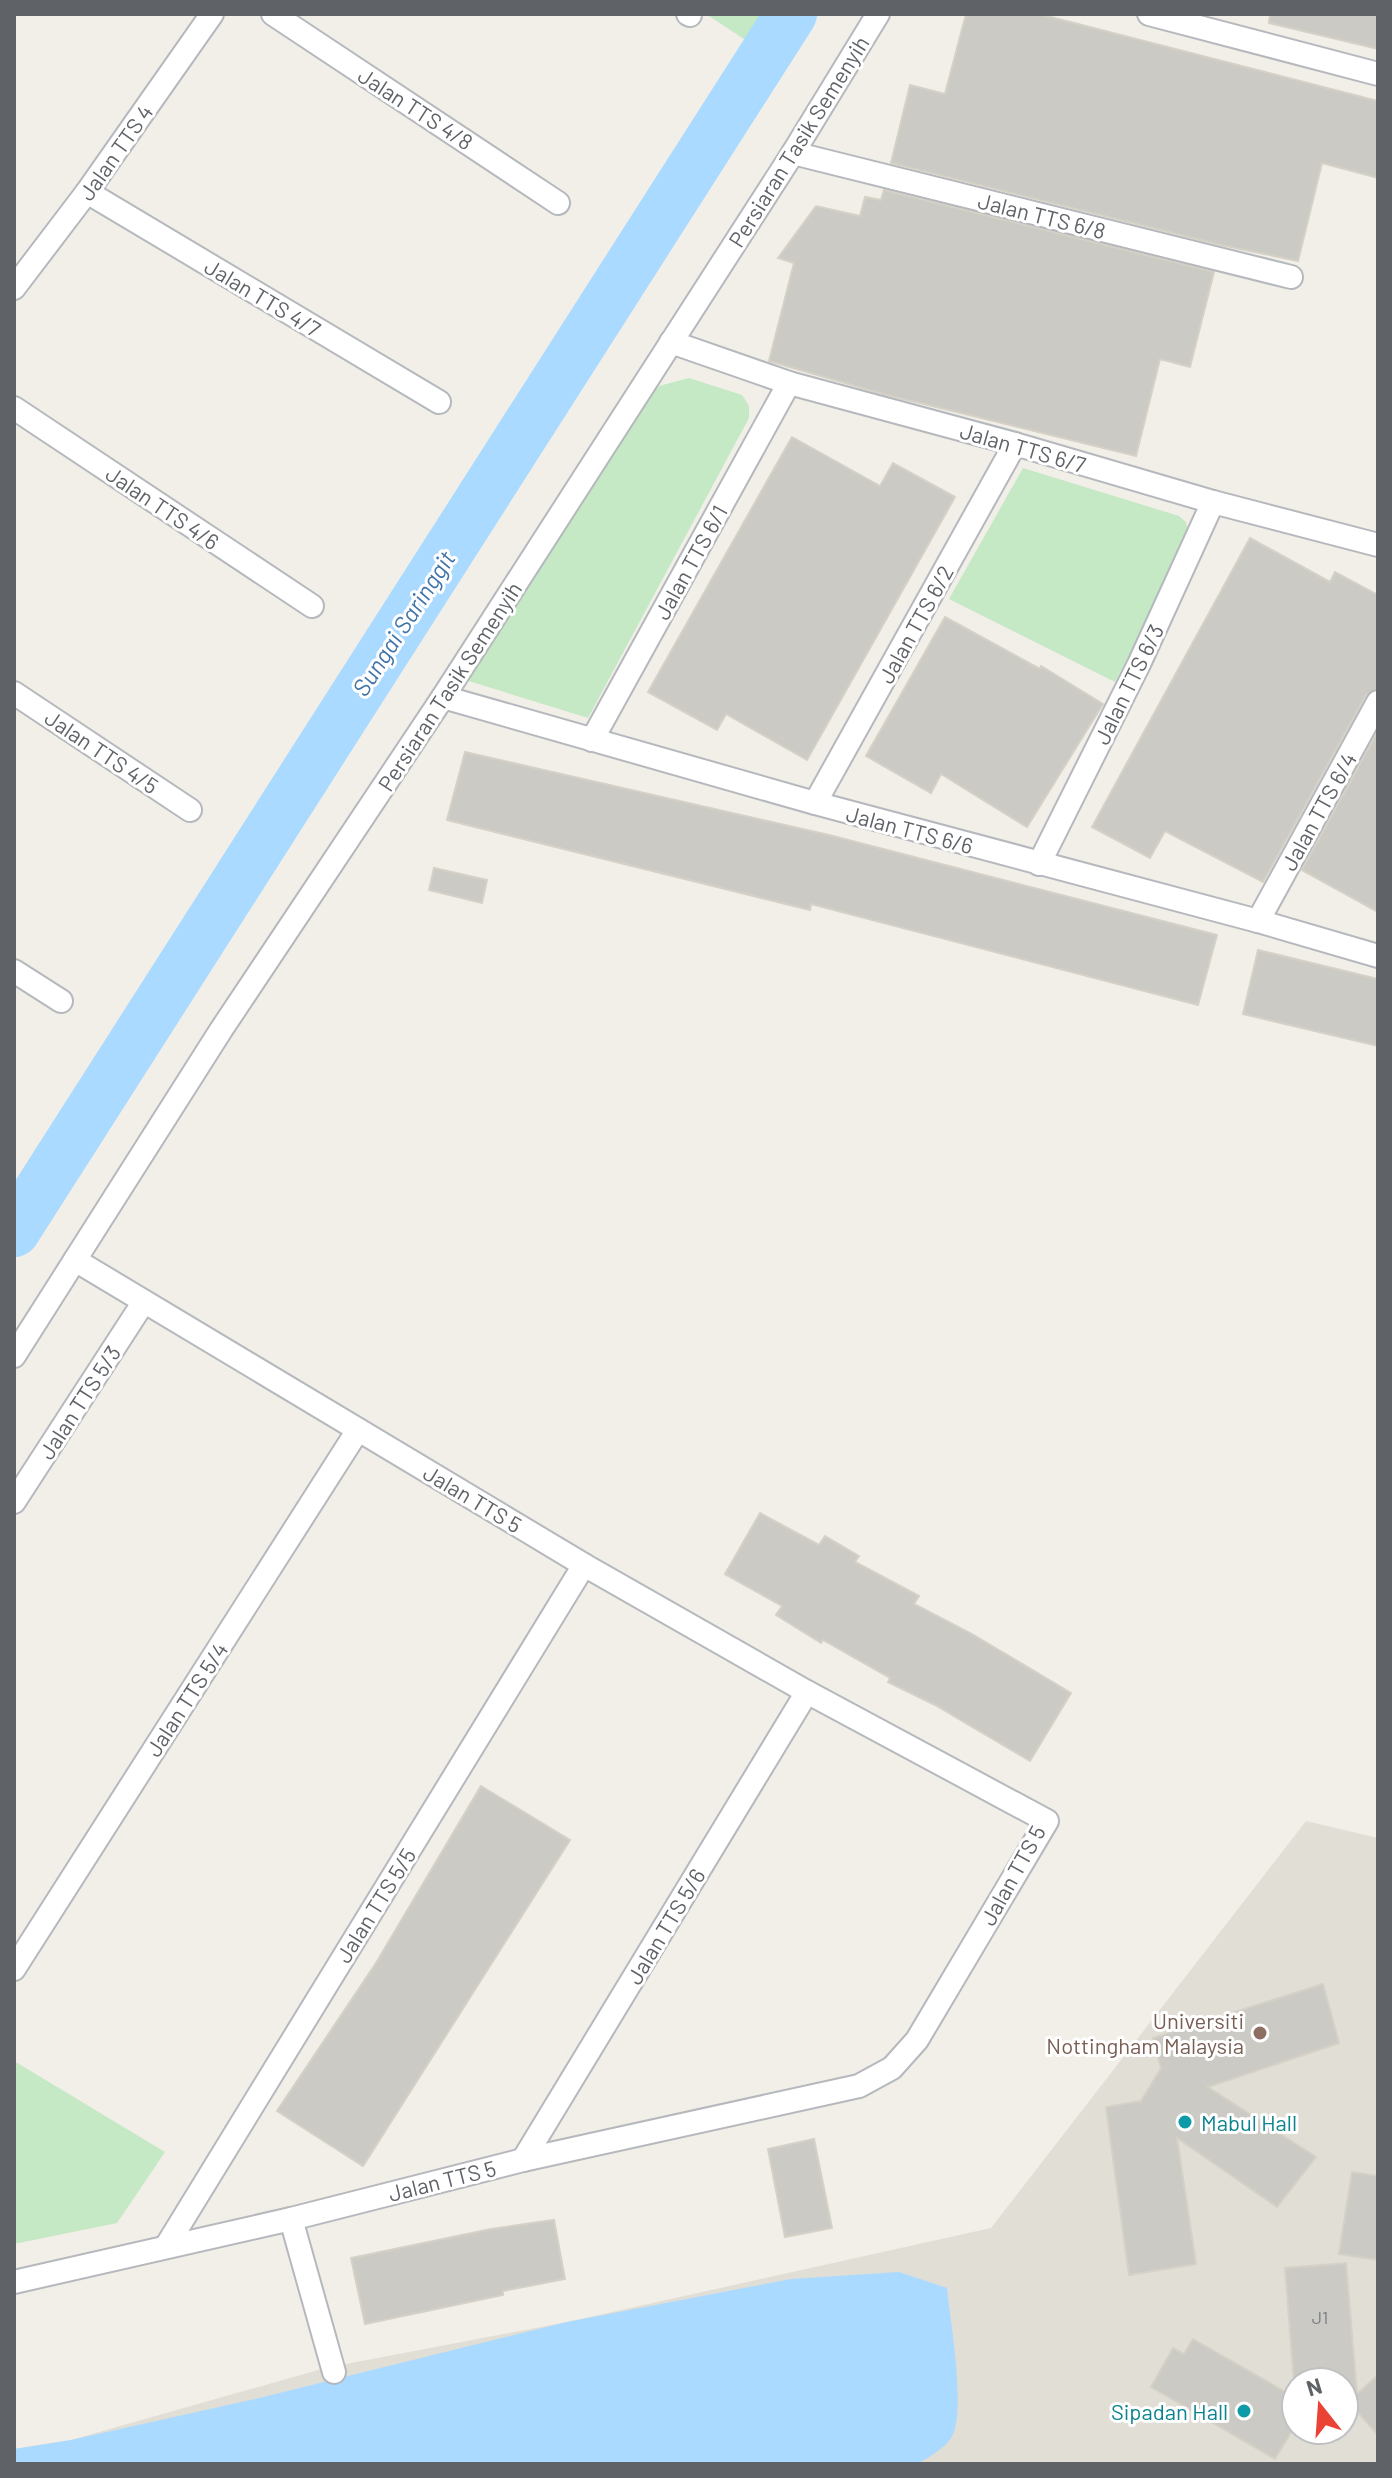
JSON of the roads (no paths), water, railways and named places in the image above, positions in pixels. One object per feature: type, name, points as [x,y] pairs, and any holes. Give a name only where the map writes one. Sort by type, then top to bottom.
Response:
[{"type":"street","name":"Jalan TTS 4","points":[[14,288],[87,192],[212,14]]},
{"type":"street","name":"Jalan TTS 4/8","points":[[273,14],[558,203]]},
{"type":"street","name":"Persiaran Tasik Semenyih","points":[[14,1356],[221,1030],[443,697],[793,153],[878,14]]},
{"type":"street","points":[[1149,14],[1378,74]]},
{"type":"street","name":"Jalan TTS 6/8","points":[[793,153],[1291,277]]},
{"type":"street","name":"Jalan TTS 4/7","points":[[87,192],[439,402]]},
{"type":"street","name":"Jalan TTS 6/7","points":[[671,342],[789,383],[1378,545]]},
{"type":"street","name":"Jalan TTS 6/1","points":[[592,740],[789,383]]},
{"type":"street","name":"Jalan TTS 4/6","points":[[14,408],[312,606]]},
{"type":"street","name":"Jalan TTS 6/2","points":[[815,803],[1015,444]]},
{"type":"street","name":"Jalan TTS 6/3","points":[[1039,864],[1139,664],[1213,502]]},
{"type":"street","name":"Jalan TTS 4/5","points":[[14,693],[190,810]]},
{"type":"street","name":"Jalan TTS 6/6","points":[[443,697],[815,803],[1378,956]]},
{"type":"street","name":"Jalan TTS 6/4","points":[[1258,921],[1378,702]]},
{"type":"street","points":[[14,971],[61,1001]]},
{"type":"street","name":"Jalan TTS 5","points":[[14,2282],[291,2219],[523,2160],[859,2086],[892,2068],[917,2040],[1047,1821],[807,1692],[584,1565],[75,1260]]},
{"type":"street","name":"Jalan TTS 5/3","points":[[14,1502],[143,1303]]},
{"type":"street","name":"Jalan TTS 5/4","points":[[14,1969],[358,1430]]},
{"type":"street","name":"Jalan TTS 5/5","points":[[167,2245],[584,1565]]},
{"type":"street","name":"Jalan TTS 5/6","points":[[523,2160],[807,1692]]},
{"type":"street","points":[[291,2219],[334,2372]]},
{"type":"water","points":[[899,2272],[947,2288],[958,2388],[956,2426],[951,2438],[935,2453],[915,2464],[14,2464],[14,2449],[71,2440],[259,2398],[567,2322],[791,2279]]},
{"type":"waterway","name":"Sungai Saringgit","points":[[14,1231],[791,14]]},
{"type":"place","name":"Universiti Nottingham Malaysia","points":[[1260,2033]]},
{"type":"place","name":"Mabul Hall","points":[[1185,2122]]},
{"type":"place","name":"Sipadan Hall","points":[[1244,2411]]}]
